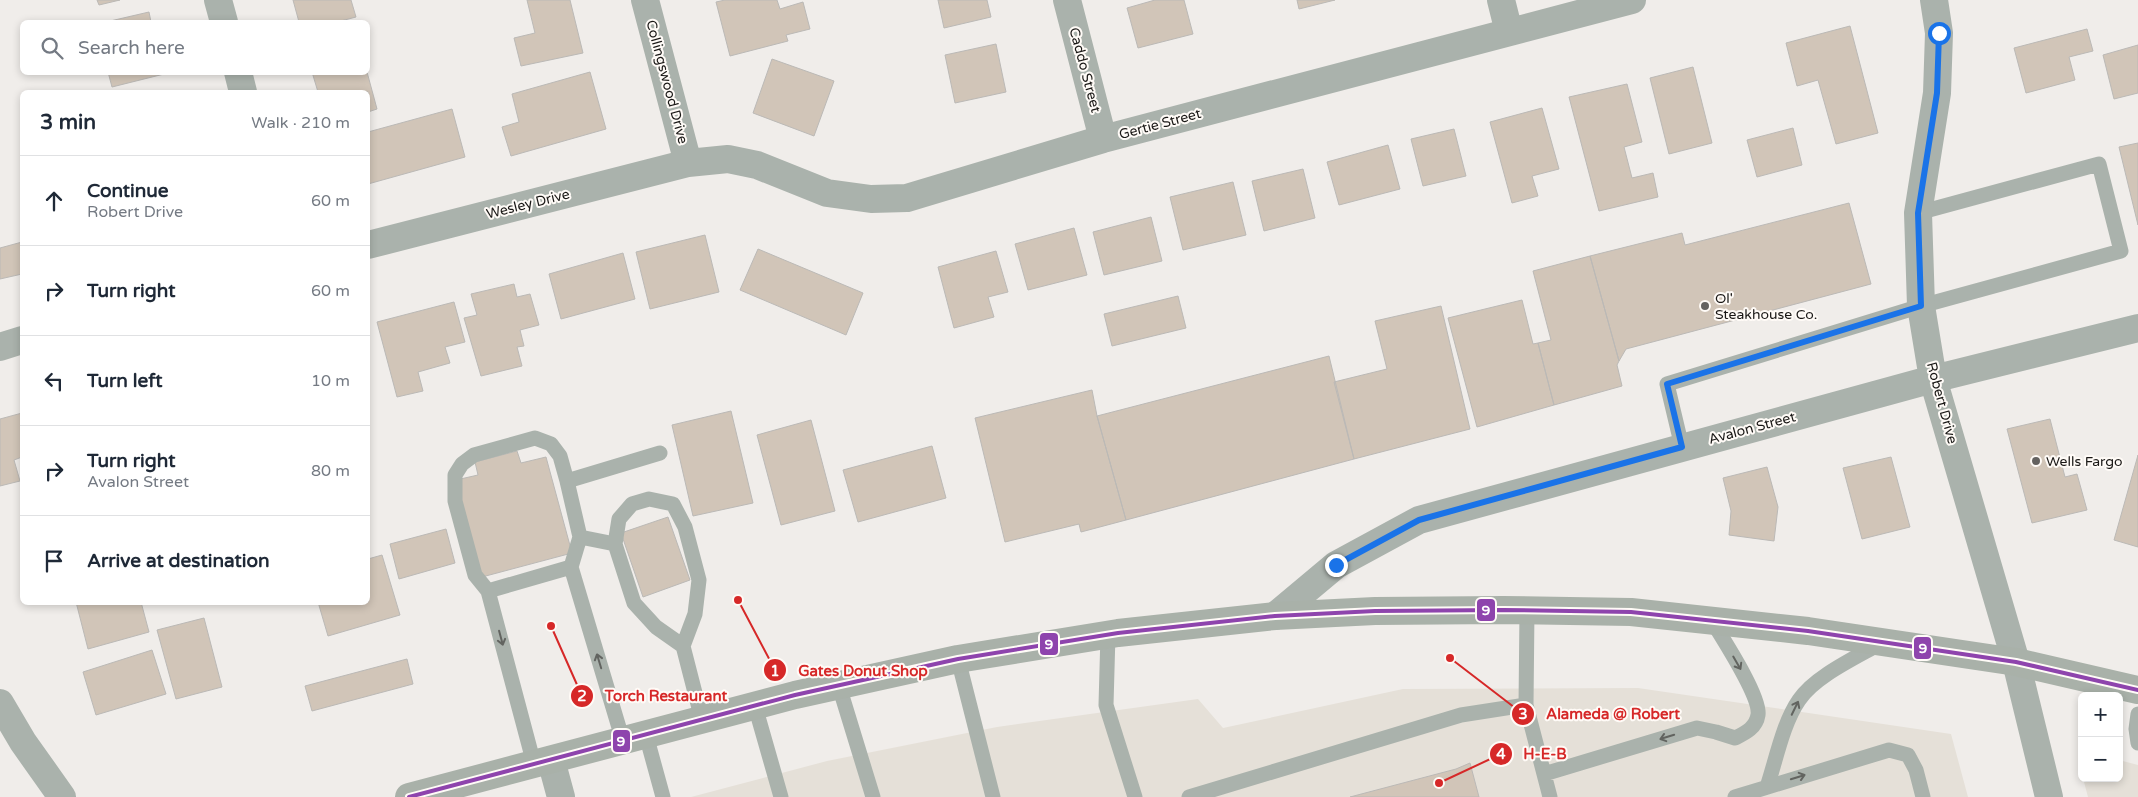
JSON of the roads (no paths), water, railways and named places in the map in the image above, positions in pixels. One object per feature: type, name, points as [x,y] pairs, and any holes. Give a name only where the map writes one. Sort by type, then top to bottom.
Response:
[{"type":"main road","points":[[409,797],[469,789],[543,762],[755,706],[958,659],[1108,634],[1275,616],[1375,611],[1527,610],[1631,612],[1808,631],[2016,662],[2138,690]]},
{"type":"street","points":[[218,0],[223,20]]},
{"type":"street","name":"Collingswood Drive","points":[[645,0],[688,163]]},
{"type":"street","name":"Caddo Street","points":[[1067,0],[1103,139]]},
{"type":"street","points":[[1501,0],[1509,32]]},
{"type":"street","name":"Gertie Street","points":[[688,163],[728,159],[757,165],[827,193],[871,199],[907,198],[1103,139],[1632,0]]},
{"type":"street","name":"Robert Drive","points":[[1934,0],[1939,33],[1937,93],[1918,213],[1921,306],[1934,378],[2016,662],[2049,797]]},
{"type":"street","points":[[239,75],[242,90]]},
{"type":"street","name":"Wesley Drive","points":[[370,244],[688,163]]},
{"type":"street","name":"Avalon Street","points":[[1275,616],[1336,565],[1419,520],[1934,378],[2138,328]]},
{"type":"street","points":[[0,347],[20,341]]},
{"type":"street","points":[[0,703],[23,742],[62,797]]},
{"type":"street","points":[[543,762],[561,797]]},
{"type":"lane","points":[[1682,447],[1667,384],[1921,306],[2121,251],[2099,164],[1918,213]]},
{"type":"lane","points":[[543,762],[488,591],[475,575],[455,502],[454,475],[462,464],[474,455],[535,438],[551,444],[560,456],[580,537],[571,567],[635,738],[663,797]]},
{"type":"lane","points":[[567,481],[660,453]]},
{"type":"lane","points":[[684,646],[656,627],[634,603],[615,544],[619,519],[632,504],[649,499],[673,504],[685,527],[699,580],[695,614],[684,646],[702,720]]},
{"type":"lane","points":[[580,537],[615,544]]},
{"type":"lane","points":[[488,591],[571,567]]},
{"type":"lane","points":[[1527,610],[1526,705],[1550,797]]},
{"type":"lane","points":[[1544,774],[1697,728],[1735,738],[1751,730],[1758,714],[1751,687],[1712,621]]},
{"type":"lane","points":[[1108,634],[1106,705],[1135,797]]},
{"type":"lane","points":[[1767,787],[1790,717],[1799,699],[1816,683],[1832,672],[1882,642]]},
{"type":"lane","points":[[958,659],[993,797]]},
{"type":"lane","points":[[838,686],[873,797]]},
{"type":"lane","points":[[1189,797],[1461,715],[1526,705]]},
{"type":"lane","points":[[755,706],[781,797]]},
{"type":"lane","points":[[2138,714],[2136,728],[2138,743]]},
{"type":"lane","points":[[1735,797],[1889,750],[1908,755],[1916,770],[1923,796]]},
{"type":"place","name":"Ol' Steakhouse Co.","points":[[1705,306]]},
{"type":"place","name":"Wells Fargo","points":[[2036,461]]},
{"type":"place","name":"Gates Donut Shop","points":[[738,600]]},
{"type":"place","name":"Torch Restaurant","points":[[551,626]]},
{"type":"place","name":"Alameda @ Robert","points":[[1450,658]]},
{"type":"place","name":"H-E-B","points":[[1439,783]]}]
